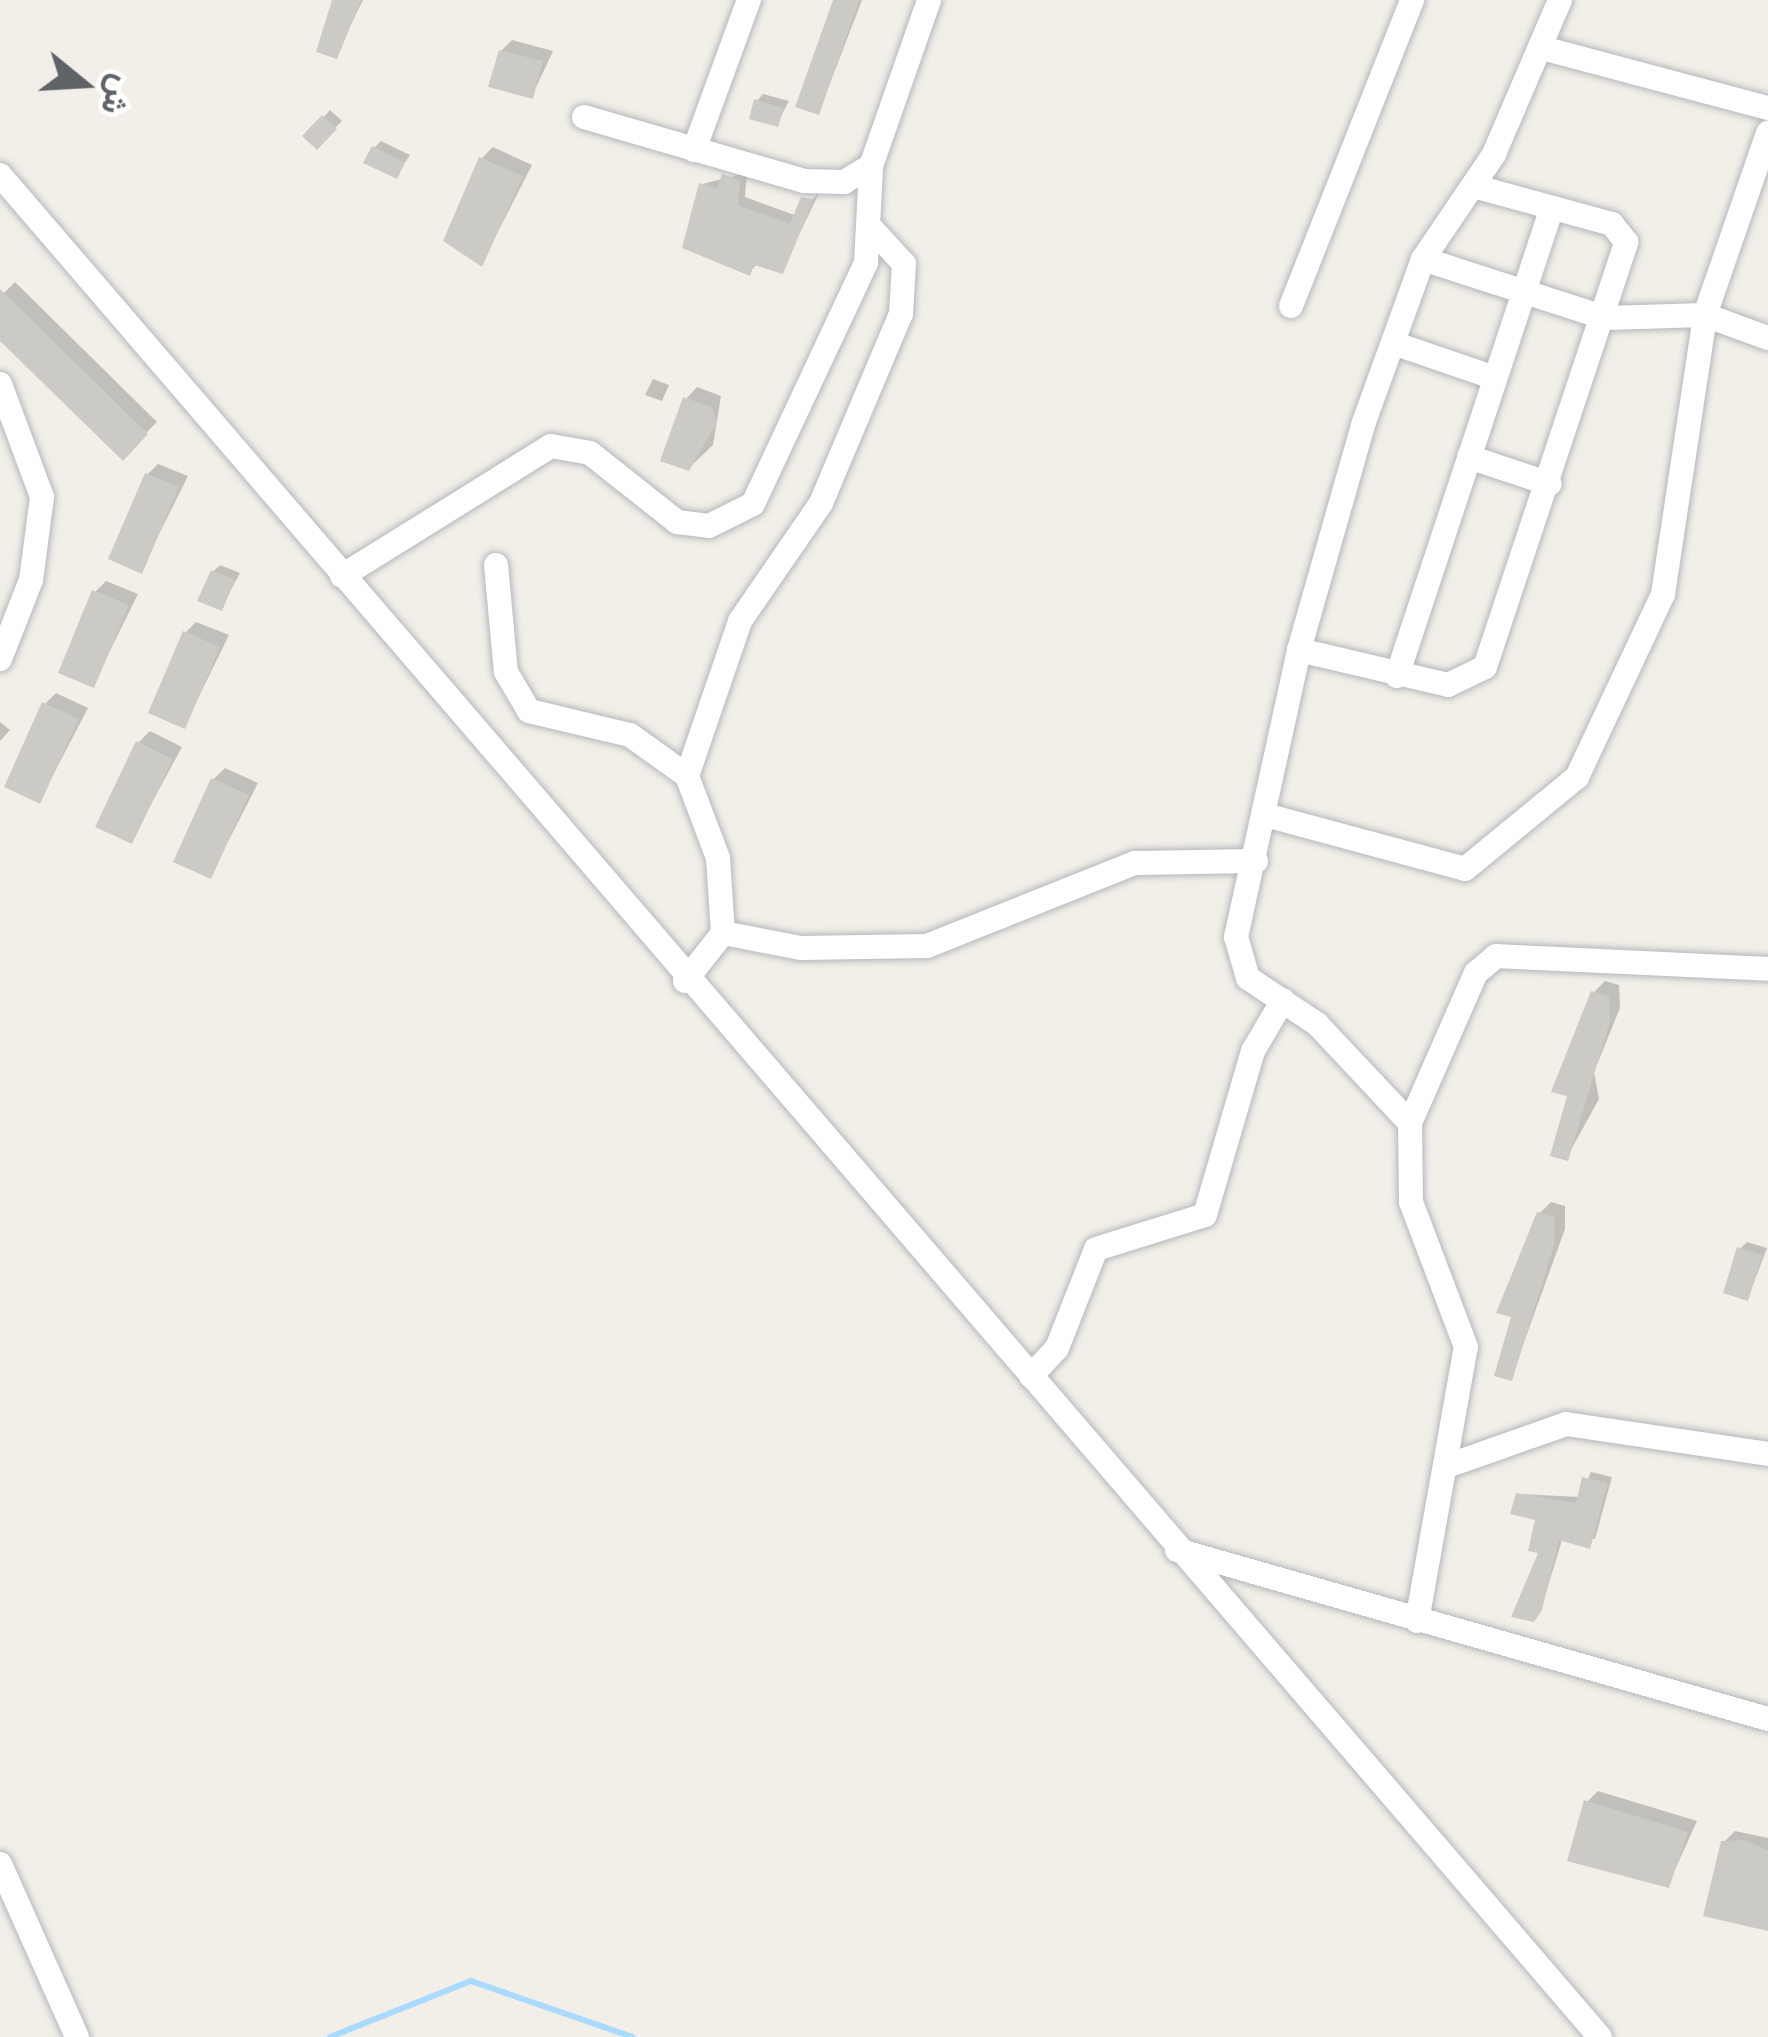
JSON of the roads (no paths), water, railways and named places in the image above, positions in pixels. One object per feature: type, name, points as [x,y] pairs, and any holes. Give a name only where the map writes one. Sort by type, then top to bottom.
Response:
[{"type":"street","points":[[694,150],[749,0]]},
{"type":"street","points":[[342,576],[551,446],[590,453],[677,522],[709,526],[743,511],[796,428],[874,231],[871,166],[929,0]]},
{"type":"street","points":[[1291,306],[1412,0]]},
{"type":"street","points":[[1410,1123],[1282,1000],[1238,965],[1298,650],[1393,343],[1423,259],[1473,186],[1542,48],[1560,0]]},
{"type":"street","points":[[1542,48],[1768,108]]},
{"type":"street","points":[[584,118],[804,181],[844,182],[871,166]]},
{"type":"street","points":[[1269,816],[1465,869],[1577,777],[1675,554],[1705,315],[1768,133]]},
{"type":"street","points":[[0,175],[685,981],[1600,2037]]},
{"type":"street","points":[[1298,650],[1448,685],[1479,675],[1606,318],[1623,232],[1473,186]]},
{"type":"street","points":[[1397,676],[1552,208]]},
{"type":"street","points":[[687,776],[740,621],[821,503],[901,314],[904,264],[874,231]]},
{"type":"street","points":[[1423,259],[1606,318],[1705,315],[1768,338]]},
{"type":"street","points":[[1393,343],[1495,378]]},
{"type":"street","points":[[0,384],[42,497],[31,580],[0,659]]},
{"type":"street","points":[[1469,457],[1550,484]]},
{"type":"street","points":[[496,565],[506,672],[529,711],[630,735],[687,776],[718,858],[723,933],[685,981]]},
{"type":"street","points":[[723,933],[801,948],[927,946],[1135,863],[1256,860]]},
{"type":"street","points":[[1417,1621],[1466,1347],[1411,1202],[1410,1123],[1476,973],[1496,956],[1768,969]]},
{"type":"street","points":[[1031,1376],[1057,1348],[1096,1249],[1205,1215],[1253,1052],[1282,1000]]},
{"type":"street","points":[[1447,1466],[1566,1424],[1768,1454]]},
{"type":"street","points":[[1177,1550],[1768,1719]]},
{"type":"street","points":[[0,1864],[77,2037]]},
{"type":"waterway","points":[[330,2037],[471,1981],[633,2037]]}]
